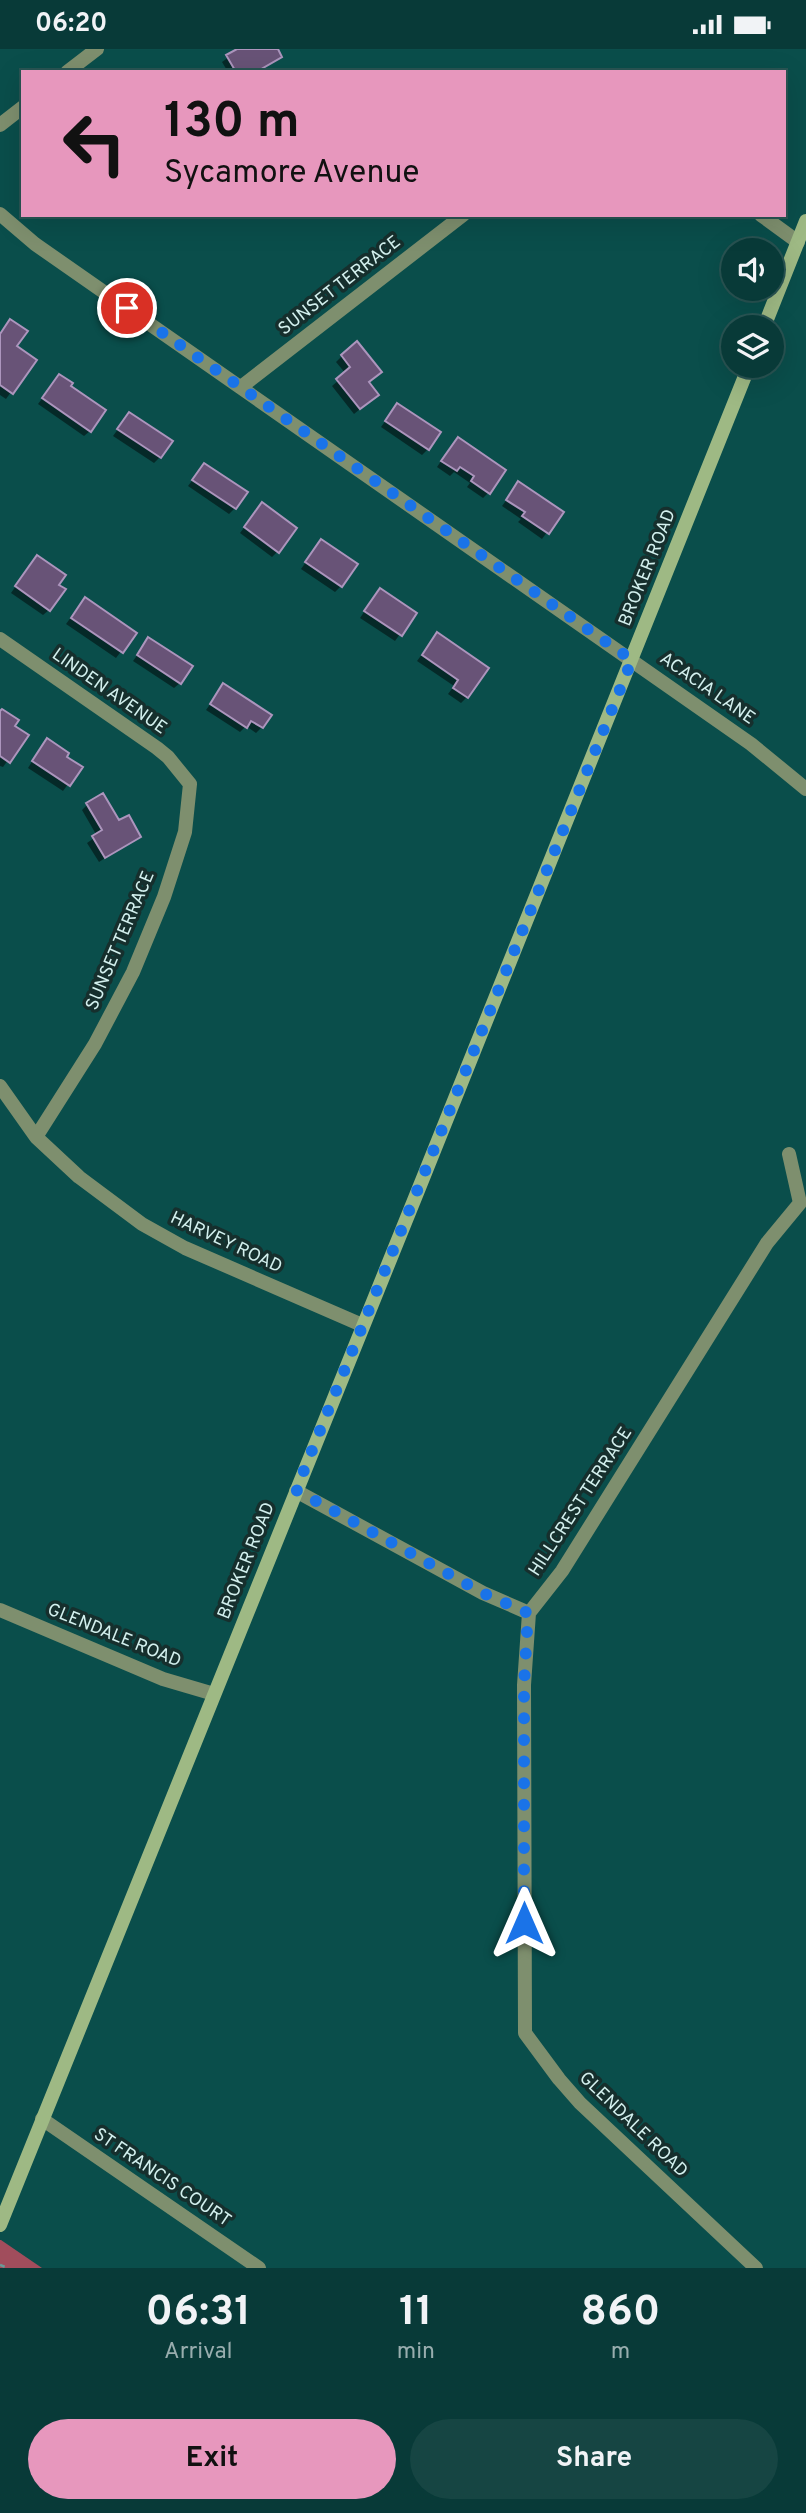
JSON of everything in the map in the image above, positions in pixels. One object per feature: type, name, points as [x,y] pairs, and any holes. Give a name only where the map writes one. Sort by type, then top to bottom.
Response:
[{"type":"street","points":[[70,70],[97,49]]},
{"type":"street","points":[[0,125],[21,109]]},
{"type":"street","name":"ACACIA LANE","points":[[0,215],[35,244],[751,744],[806,789]]},
{"type":"street","name":"SUNSET TERRACE","points":[[241,387],[460,217]]},
{"type":"street","points":[[764,217],[798,242]]},
{"type":"street","points":[[769,315],[806,221]]},
{"type":"street","name":"BROKER ROAD","points":[[0,2225],[744,378]]},
{"type":"street","name":"LINDEN AVENUE","points":[[0,639],[157,748],[190,784]]},
{"type":"street","name":"SUNSET TERRACE","points":[[36,1137],[95,1045],[133,972],[164,897],[186,832],[190,784]]},
{"type":"street","name":"HARVEY ROAD","points":[[0,1086],[36,1137],[113,1204],[185,1248],[362,1325]]},
{"type":"street","points":[[789,1154],[803,1203]]},
{"type":"street","name":"HILLCREST TERRACE","points":[[528,1613],[562,1571],[767,1243],[803,1203]]},
{"type":"street","points":[[296,1490],[483,1593],[528,1613]]},
{"type":"street","name":"GLENDALE ROAD","points":[[0,1610],[163,1679],[214,1694]]},
{"type":"street","name":"GLENDALE ROAD","points":[[528,1613],[524,1685],[525,2033],[580,2103],[756,2268]]},
{"type":"street","name":"ST FRANCIS COURT","points":[[42,2119],[259,2268]]},
{"type":"path","points":[[0,2265],[8,2268]]},
{"type":"shaded area","points":[[1,2240],[42,2268],[0,2268]]},
{"type":"building","points":[[237,49],[278,49],[282,57],[259,70],[235,70],[226,55]]},
{"type":"building","points":[[10,319],[28,331],[17,346],[37,360],[13,394],[0,385],[0,334]]},
{"type":"building","points":[[357,341],[382,372],[369,382],[379,395],[360,409],[336,379],[350,367],[341,355]]},
{"type":"building","points":[[59,374],[73,383],[71,386],[106,410],[91,432],[42,398]]},
{"type":"building","points":[[397,403],[441,432],[429,450],[385,421]]},
{"type":"building","points":[[129,412],[173,441],[161,458],[117,429]]},
{"type":"building","points":[[458,437],[506,470],[490,494],[471,481],[474,476],[460,467],[457,471],[441,461]]},
{"type":"building","points":[[204,463],[248,492],[236,509],[192,480]]},
{"type":"building","points":[[518,481],[564,512],[549,534],[522,516],[525,512],[506,500]]},
{"type":"building","points":[[262,502],[297,528],[279,553],[244,527]]},
{"type":"building","points":[[321,539],[358,564],[342,587],[305,562]]},
{"type":"building","points":[[37,555],[66,575],[59,585],[66,589],[50,611],[15,586]]},
{"type":"building","points":[[380,588],[417,613],[402,636],[364,611]]},
{"type":"building","points":[[85,597],[137,633],[123,653],[71,618]]},
{"type":"building","points":[[437,632],[489,668],[468,698],[453,688],[458,680],[422,655]]},
{"type":"building","points":[[148,637],[193,666],[181,684],[137,655]]},
{"type":"building","points":[[223,683],[272,715],[263,728],[251,721],[247,728],[210,704]]},
{"type":"building","points":[[2,709],[19,720],[15,726],[29,735],[10,763],[0,756]]},
{"type":"building","points":[[47,738],[69,753],[67,757],[83,767],[70,786],[32,761]]},
{"type":"building","points":[[103,793],[119,820],[129,815],[141,837],[105,858],[92,836],[102,830],[86,803]]},
{"type":"route","points":[[127,308],[632,660],[296,1490],[483,1593],[528,1613],[524,1685],[524,1923]]}]
